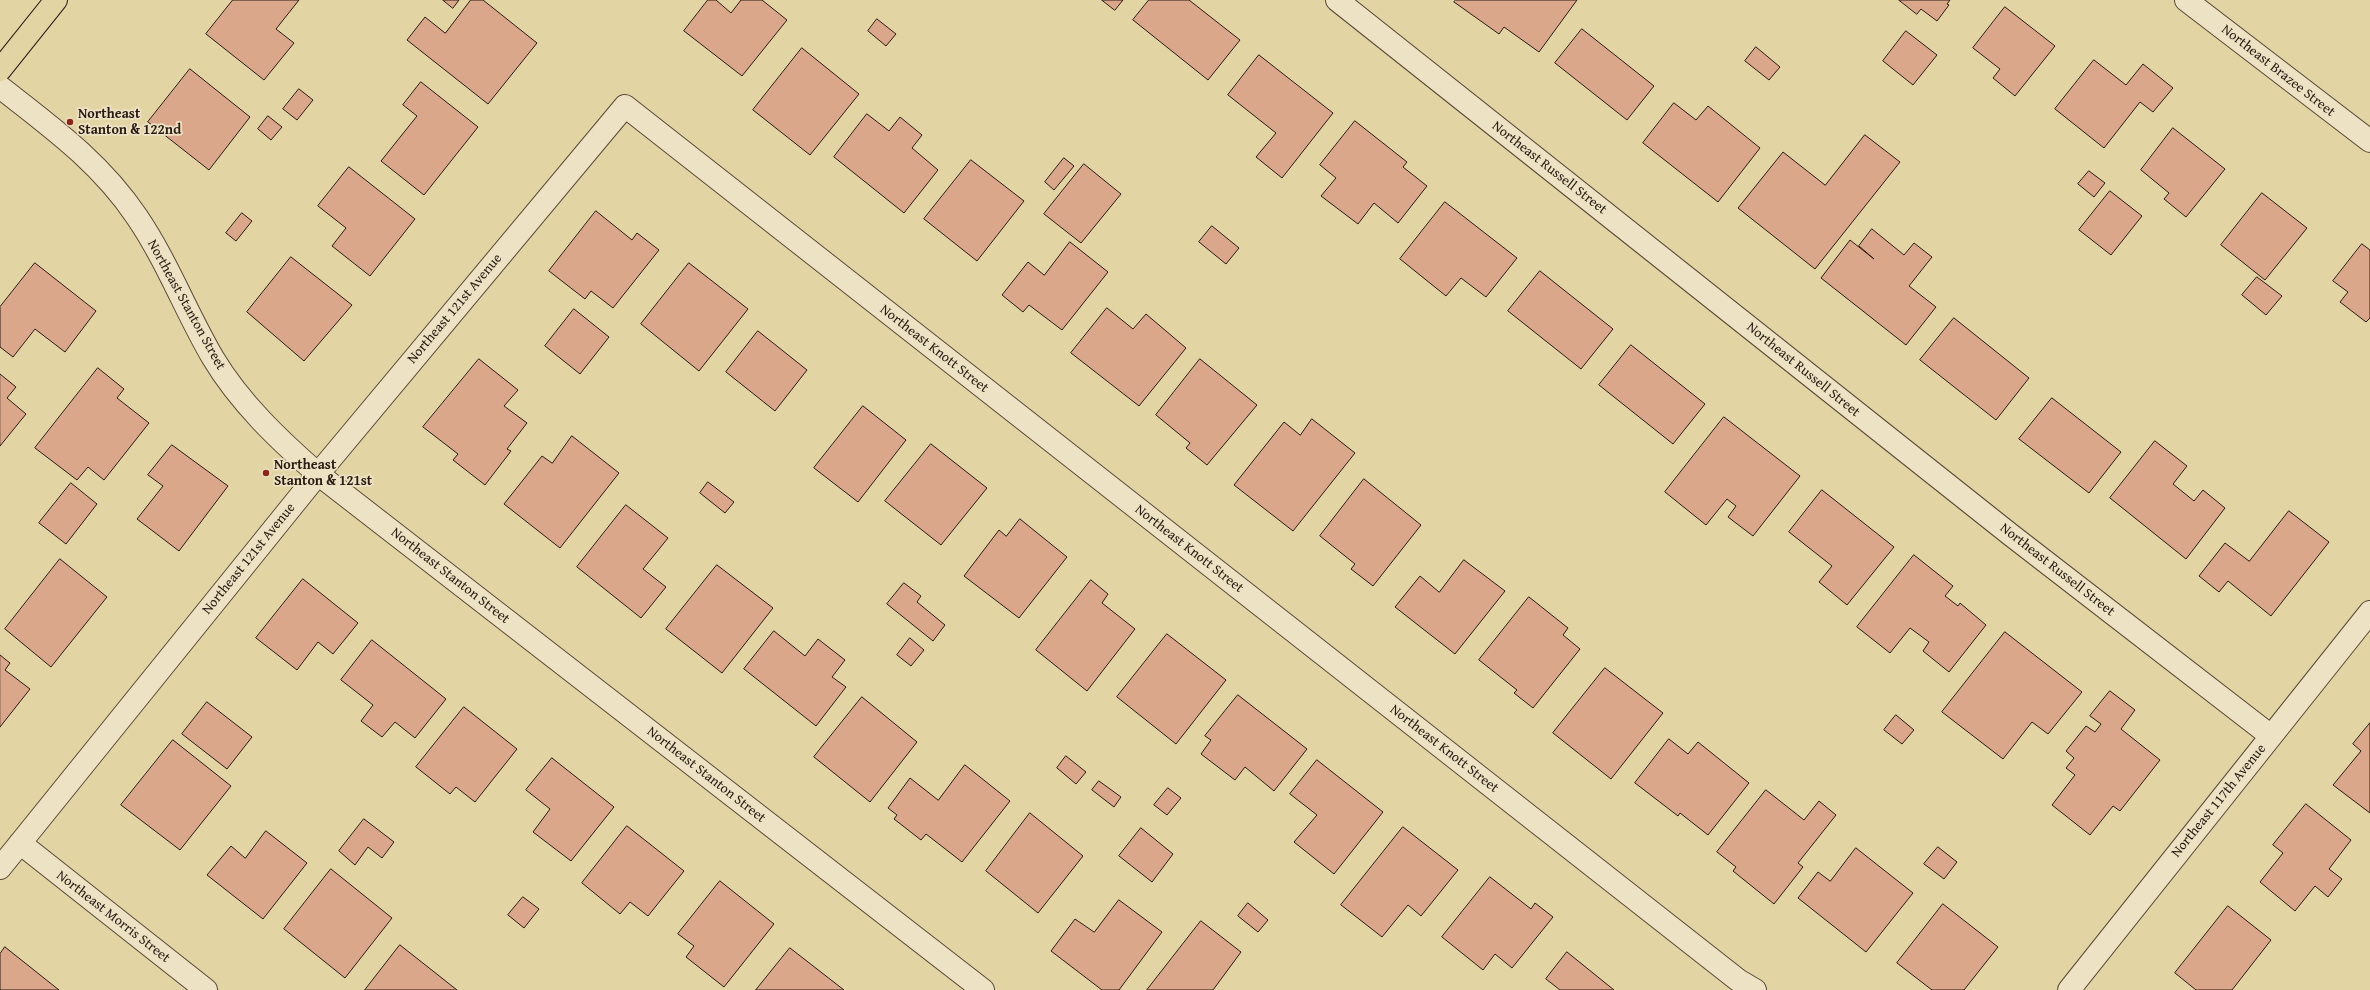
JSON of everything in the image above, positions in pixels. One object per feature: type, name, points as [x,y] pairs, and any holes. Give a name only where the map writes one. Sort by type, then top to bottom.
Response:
[{"type":"main road","points":[[0,70],[56,0]]},
{"type":"street","name":"Northeast Russell Street","points":[[1337,0],[2011,535],[2271,736]]},
{"type":"street","name":"Northeast Brazee Street","points":[[2186,0],[2370,141]]},
{"type":"street","name":"Northeast Stanton Street","points":[[0,87],[81,151],[109,181],[137,217],[165,265],[214,358],[245,402],[280,442],[318,474],[983,990]]},
{"type":"street","name":"Northeast 121st Avenue","points":[[0,868],[318,474],[625,106]]},
{"type":"street","name":"Northeast Knott Street","points":[[625,106],[1732,975],[1755,990]]},
{"type":"street","name":"Northeast 117th Avenue","points":[[2069,990],[2370,612]]},
{"type":"street","name":"Northeast Morris Street","points":[[20,844],[206,990]]},
{"type":"building","points":[[233,0],[299,0],[276,29],[294,43],[264,80],[206,34]]},
{"type":"building","points":[[443,0],[459,0],[453,8]]},
{"type":"building","points":[[471,0],[483,0],[537,43],[488,104],[407,40],[425,17],[445,33]]},
{"type":"building","points":[[708,0],[716,0],[731,13],[741,0],[762,0],[787,20],[742,76],[684,31]]},
{"type":"building","points":[[1102,0],[1123,0],[1115,10]]},
{"type":"building","points":[[1149,0],[1189,0],[1240,40],[1208,80],[1133,20]]},
{"type":"building","points":[[1456,0],[1577,0],[1539,52],[1504,27],[1499,34],[1454,2]]},
{"type":"building","points":[[1899,0],[1950,0],[1947,4],[1949,5],[1937,21],[1921,9],[1917,14]]},
{"type":"building","points":[[2005,7],[2055,46],[2015,96],[1993,78],[2000,69],[1973,48]]},
{"type":"building","points":[[877,19],[896,34],[886,46],[868,31]]},
{"type":"building","points":[[1582,29],[1654,86],[1627,120],[1555,63]]},
{"type":"building","points":[[1906,31],[1937,55],[1913,85],[1883,61]]},
{"type":"building","points":[[1756,47],[1780,67],[1769,80],[1745,61]]},
{"type":"building","points":[[802,48],[859,94],[810,155],[753,110]]},
{"type":"building","points":[[1259,55],[1333,113],[1282,178],[1256,157],[1276,133],[1228,95]]},
{"type":"building","points":[[2094,60],[2126,85],[2143,64],[2173,88],[2153,112],[2140,102],[2104,148],[2055,109]]},
{"type":"building","points":[[190,69],[250,117],[209,170],[148,122]]},
{"type":"building","points":[[421,82],[478,127],[424,195],[381,161],[417,116],[403,105]]},
{"type":"building","points":[[299,89],[313,100],[297,120],[283,109]]},
{"type":"building","points":[[1674,103],[1696,120],[1708,106],[1760,148],[1718,202],[1643,143]]},
{"type":"building","points":[[867,114],[889,131],[900,117],[922,135],[912,148],[938,170],[904,213],[834,157]]},
{"type":"building","points":[[268,116],[282,127],[271,140],[258,129]]},
{"type":"building","points":[[1355,121],[1407,162],[1403,167],[1427,186],[1398,223],[1374,203],[1358,224],[1321,196],[1336,178],[1320,165]]},
{"type":"building","points":[[2173,128],[2225,169],[2186,217],[2164,199],[2169,193],[2141,170]]},
{"type":"building","points":[[1865,135],[1900,162],[1815,269],[1738,208],[1783,152],[1825,185]]},
{"type":"building","points":[[1064,158],[1074,166],[1054,190],[1045,182]]},
{"type":"building","points":[[971,160],[1024,201],[977,261],[924,219]]},
{"type":"building","points":[[1084,164],[1121,194],[1081,243],[1044,214]]},
{"type":"building","points":[[349,167],[415,219],[370,276],[332,246],[346,228],[318,206]]},
{"type":"building","points":[[2089,171],[2105,183],[2094,197],[2078,184]]},
{"type":"building","points":[[2110,191],[2142,216],[2111,255],[2079,230]]},
{"type":"building","points":[[2262,193],[2307,228],[2265,280],[2221,245]]},
{"type":"building","points":[[1445,202],[1517,258],[1486,297],[1461,278],[1446,296],[1400,259]]},
{"type":"building","points":[[596,211],[632,240],[637,233],[659,250],[613,308],[591,291],[585,299],[549,271]]},
{"type":"building","points":[[242,213],[252,221],[236,241],[226,233]]},
{"type":"building","points":[[1212,226],[1239,248],[1226,264],[1199,242]]},
{"type":"building","points":[[1872,229],[1904,255],[1914,243],[1932,257],[1909,286],[1936,307],[1906,345],[1821,278],[1850,240],[1874,259],[1859,246]]},
{"type":"building","points":[[1070,242],[1108,272],[1062,330],[1029,305],[1023,312],[1002,295],[1028,262],[1044,275]]},
{"type":"building","points":[[2362,244],[2370,250],[2370,318],[2366,322],[2340,302],[2348,292],[2333,281]]},
{"type":"building","points":[[291,257],[352,305],[304,361],[247,312]]},
{"type":"building","points":[[35,263],[96,311],[65,352],[35,329],[13,357],[0,347],[0,307]]},
{"type":"building","points":[[689,263],[748,309],[699,371],[641,324]]},
{"type":"building","points":[[1540,271],[1613,329],[1581,369],[1508,311]]},
{"type":"building","points":[[2257,277],[2282,296],[2266,315],[2242,295]]},
{"type":"building","points":[[1107,308],[1133,329],[1146,314],[1186,348],[1139,406],[1071,353]]},
{"type":"building","points":[[574,309],[609,337],[580,374],[545,346]]},
{"type":"building","points":[[1954,318],[2029,378],[1996,420],[1920,360]]},
{"type":"building","points":[[758,331],[807,370],[775,411],[726,372]]},
{"type":"building","points":[[1631,345],[1705,404],[1673,444],[1599,385]]},
{"type":"building","points":[[479,359],[518,390],[504,406],[527,423],[507,449],[511,451],[485,485],[453,460],[458,454],[423,427]]},
{"type":"building","points":[[1200,359],[1257,405],[1207,465],[1186,448],[1190,443],[1156,415]]},
{"type":"building","points":[[98,368],[124,389],[117,398],[149,423],[104,480],[88,467],[77,480],[35,448]]},
{"type":"building","points":[[0,374],[16,387],[7,398],[26,414],[0,446]]},
{"type":"building","points":[[2052,398],[2121,452],[2089,493],[2019,439]]},
{"type":"building","points":[[863,406],[906,440],[858,502],[814,468]]},
{"type":"building","points":[[1724,417],[1800,476],[1753,536],[1728,517],[1736,506],[1727,499],[1706,525],[1665,492]]},
{"type":"building","points":[[1312,419],[1355,453],[1293,531],[1234,485],[1284,422],[1300,435]]},
{"type":"building","points":[[572,436],[619,473],[560,548],[504,504],[542,456],[552,463]]},
{"type":"building","points":[[2155,441],[2187,466],[2173,484],[2194,501],[2203,490],[2225,508],[2186,559],[2110,498]]},
{"type":"building","points":[[931,444],[987,488],[941,545],[885,501]]},
{"type":"building","points":[[172,445],[228,486],[179,551],[137,519],[163,486],[148,475]]},
{"type":"building","points":[[1364,479],[1421,525],[1373,586],[1351,569],[1355,564],[1320,536]]},
{"type":"building","points":[[708,482],[734,502],[725,513],[700,493]]},
{"type":"building","points":[[71,483],[97,504],[66,544],[39,523]]},
{"type":"building","points":[[1822,490],[1894,547],[1847,605],[1819,582],[1832,566],[1789,532]]},
{"type":"building","points":[[626,505],[668,538],[643,569],[666,587],[641,618],[577,567]]},
{"type":"building","points":[[2289,511],[2329,542],[2271,616],[2228,581],[2219,592],[2199,576],[2225,543],[2249,561]]},
{"type":"building","points":[[1020,519],[1067,557],[1019,618],[964,576],[999,530],[1006,536]]},
{"type":"building","points":[[1914,555],[1953,586],[1945,596],[1958,606],[1960,603],[1986,625],[1949,672],[1923,651],[1929,642],[1910,628],[1890,653],[1857,627]]},
{"type":"building","points":[[60,559],[107,597],[51,667],[5,629]]},
{"type":"building","points":[[1464,560],[1505,591],[1455,654],[1395,607],[1420,576],[1439,592]]},
{"type":"building","points":[[717,565],[773,608],[722,673],[666,629]]},
{"type":"building","points":[[303,579],[358,623],[333,654],[318,642],[297,670],[256,638]]},
{"type":"building","points":[[1091,580],[1108,594],[1102,603],[1135,629],[1087,691],[1036,650]]},
{"type":"building","points":[[904,583],[921,596],[917,602],[945,625],[933,641],[887,604]]},
{"type":"building","points":[[1529,597],[1568,628],[1563,635],[1580,649],[1533,708],[1514,693],[1517,690],[1479,660]]},
{"type":"building","points":[[774,631],[805,656],[818,639],[845,660],[832,677],[846,687],[816,726],[744,669]]},
{"type":"building","points":[[2005,632],[2082,692],[2048,734],[2032,722],[2003,759],[1942,712]]},
{"type":"building","points":[[1167,634],[1226,680],[1176,744],[1117,697]]},
{"type":"building","points":[[910,638],[924,650],[911,666],[897,655]]},
{"type":"building","points":[[372,640],[446,699],[415,738],[395,722],[382,737],[361,721],[373,705],[341,680]]},
{"type":"building","points":[[0,655],[10,663],[5,670],[30,689],[0,727]]},
{"type":"building","points":[[1605,668],[1663,713],[1611,779],[1553,733]]},
{"type":"building","points":[[2110,691],[2135,710],[2121,729],[2160,760],[2120,811],[2113,806],[2090,835],[2052,805],[2075,775],[2066,768],[2074,758],[2066,751],[2086,726],[2095,732],[2101,724],[2090,716]]},
{"type":"building","points":[[1238,695],[1307,749],[1274,791],[1245,767],[1235,780],[1201,754],[1211,740],[1205,736]]},
{"type":"building","points":[[862,697],[917,742],[870,802],[814,757]]},
{"type":"building","points":[[207,702],[252,737],[227,769],[182,734]]},
{"type":"building","points":[[464,707],[517,749],[475,802],[456,787],[450,794],[416,767]]},
{"type":"building","points":[[1896,715],[1914,730],[1902,744],[1884,730]]},
{"type":"building","points":[[2370,723],[2370,813],[2333,785],[2361,751],[2353,744]]},
{"type":"building","points":[[1669,739],[1688,754],[1698,742],[1749,783],[1708,835],[1680,813],[1678,816],[1635,783]]},
{"type":"building","points":[[173,740],[231,786],[180,850],[121,805]]},
{"type":"building","points":[[1066,756],[1086,772],[1076,784],[1057,768]]},
{"type":"building","points":[[552,758],[614,807],[571,861],[533,832],[550,809],[526,790]]},
{"type":"building","points":[[1317,760],[1383,812],[1334,874],[1294,842],[1317,815],[1290,794]]},
{"type":"building","points":[[965,765],[1010,801],[962,862],[926,834],[921,840],[894,819],[897,815],[888,808],[910,778],[938,800]]},
{"type":"building","points":[[1099,781],[1121,797],[1114,807],[1092,790]]},
{"type":"building","points":[[1168,788],[1181,798],[1167,815],[1154,805]]},
{"type":"building","points":[[1766,790],[1804,820],[1819,801],[1836,815],[1798,863],[1803,867],[1774,904],[1733,871],[1736,867],[1717,852]]},
{"type":"building","points":[[2306,804],[2351,840],[2329,869],[2342,879],[2328,897],[2315,886],[2295,911],[2260,882],[2283,853],[2273,845]]},
{"type":"building","points":[[1030,813],[1083,856],[1038,913],[986,871]]},
{"type":"building","points":[[364,819],[394,842],[382,858],[368,847],[355,865],[339,851]]},
{"type":"building","points":[[627,826],[684,871],[648,916],[630,902],[620,914],[582,883]]},
{"type":"building","points":[[1403,827],[1458,870],[1421,916],[1408,905],[1382,937],[1341,905]]},
{"type":"building","points":[[1141,828],[1173,854],[1152,882],[1119,856]]},
{"type":"building","points":[[266,831],[307,863],[263,919],[207,875],[231,846],[245,858]]},
{"type":"building","points":[[1938,847],[1957,862],[1944,879],[1924,864]]},
{"type":"building","points":[[1856,848],[1913,893],[1866,952],[1798,898],[1818,872],[1830,881]]},
{"type":"building","points":[[331,869],[392,918],[345,978],[284,929]]},
{"type":"building","points":[[1490,877],[1531,909],[1535,903],[1553,917],[1512,968],[1495,954],[1483,970],[1442,937]]},
{"type":"building","points":[[720,881],[774,924],[724,987],[686,957],[694,946],[678,934]]},
{"type":"building","points":[[523,897],[539,909],[524,928],[508,915]]},
{"type":"building","points":[[1119,900],[1162,932],[1119,990],[1102,990],[1051,951],[1075,919],[1094,932]]},
{"type":"building","points":[[1248,903],[1268,920],[1258,932],[1238,916]]},
{"type":"building","points":[[1943,904],[1998,947],[1964,990],[1932,990],[1897,963]]},
{"type":"building","points":[[2228,906],[2271,940],[2232,990],[2196,990],[2175,973]]},
{"type":"building","points":[[1201,921],[1241,952],[1213,990],[1147,990]]},
{"type":"building","points":[[400,945],[457,990],[365,990]]},
{"type":"building","points":[[5,947],[59,990],[0,990],[0,954]]},
{"type":"building","points":[[790,948],[844,990],[756,990]]},
{"type":"building","points":[[1567,952],[1614,990],[1560,990],[1546,979]]},
{"type":"place","name":"Northeast Stanton & 122nd","points":[[70,122]]},
{"type":"place","name":"Northeast Stanton & 121st","points":[[266,473]]}]
